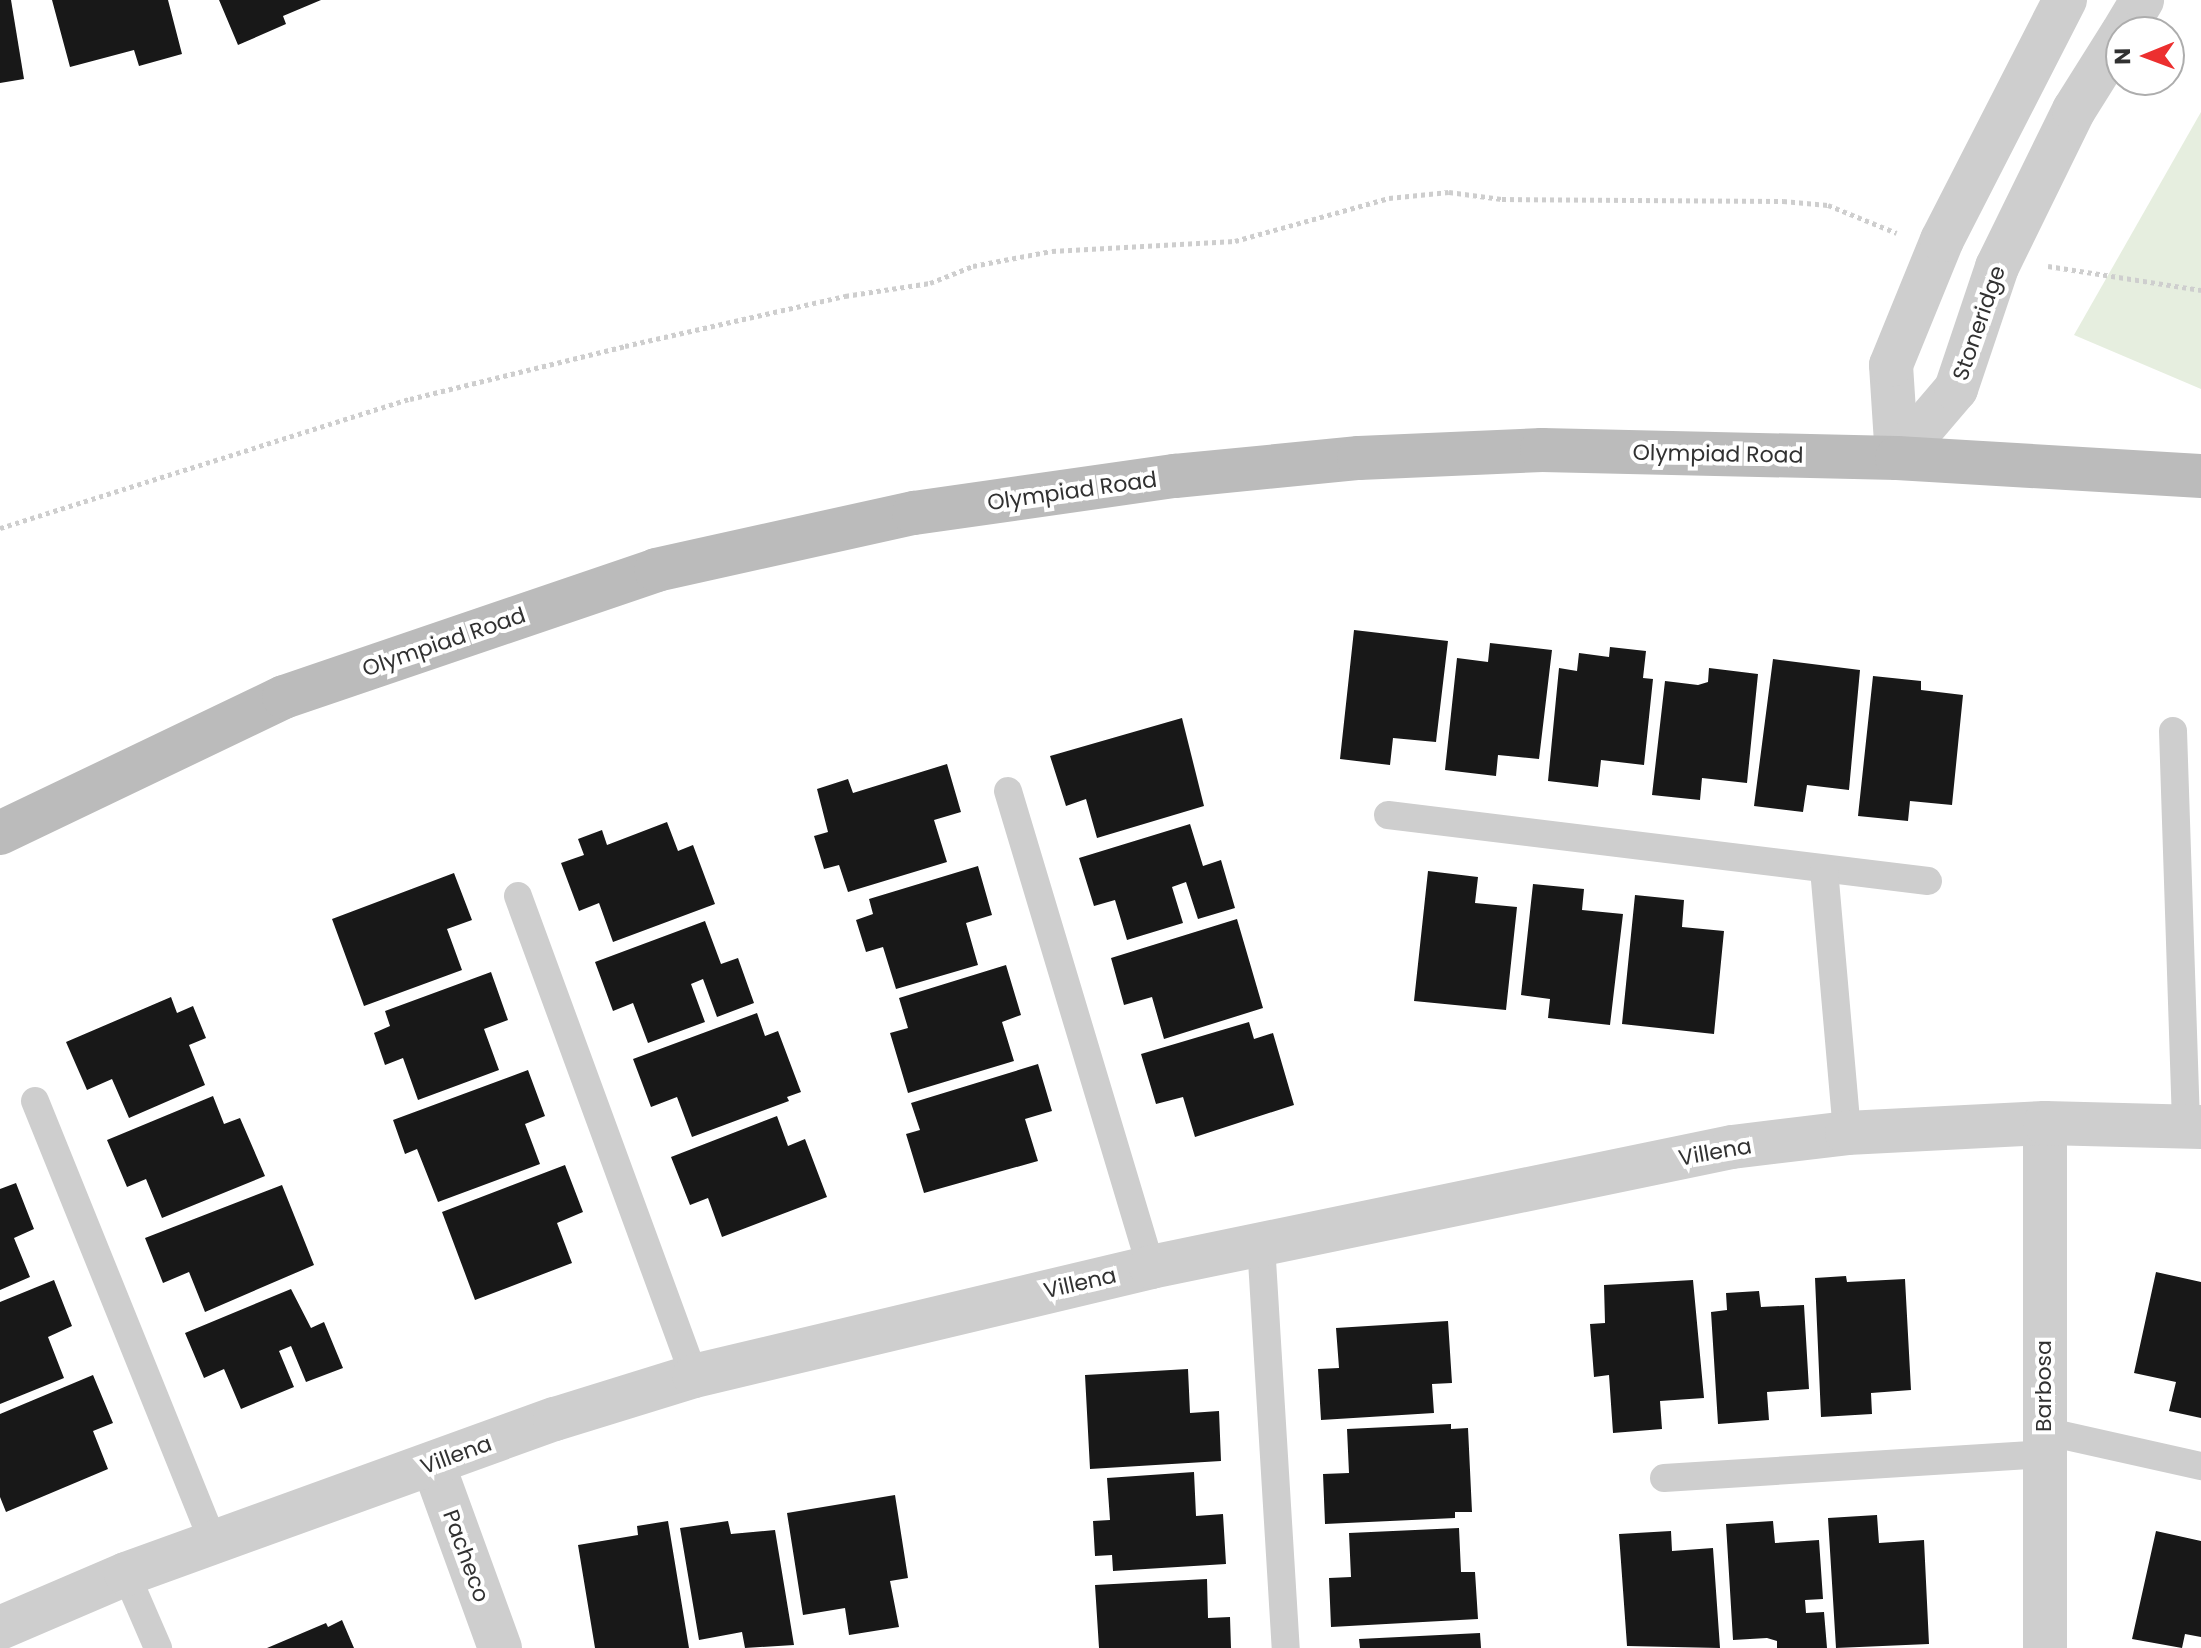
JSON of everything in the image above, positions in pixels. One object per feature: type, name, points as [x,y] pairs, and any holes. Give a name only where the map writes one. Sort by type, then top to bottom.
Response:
[{"type":"main road","name":"Olympiad Road","points":[[0,833],[284,697],[656,570],[914,513],[1175,476],[1359,458],[1542,450],[1897,458],[2201,476]]},
{"type":"street","points":[[1897,458],[1891,365],[1939,247],[2065,0]]},
{"type":"street","name":"Stoneridge","points":[[1897,458],[1956,389],[2000,260],[2074,110],[2105,60]]},
{"type":"street","points":[[1939,247],[2000,260]]},
{"type":"street","name":"Villena","points":[[0,1628],[126,1574],[433,1464],[694,1376],[1151,1267],[1732,1147],[1847,1133],[2045,1123],[2194,1127]]},
{"type":"street","name":"Barbosa","points":[[2045,1123],[2045,1648]]},
{"type":"street","name":"Pacheco","points":[[433,1464],[500,1648]]},
{"type":"lane","points":[[2173,731],[2194,1127]]},
{"type":"lane","points":[[1008,791],[1151,1267]]},
{"type":"lane","points":[[1388,815],[1928,881]]},
{"type":"lane","points":[[1824,869],[1847,1133]]},
{"type":"lane","points":[[518,896],[694,1376]]},
{"type":"lane","points":[[35,1101],[214,1545]]},
{"type":"lane","points":[[1261,1244],[1286,1648]]},
{"type":"lane","points":[[1664,1478],[2044,1443],[2201,1466]]},
{"type":"lane","points":[[126,1574],[158,1648]]},
{"type":"path","points":[[0,528],[395,403],[625,346],[845,296],[930,283],[973,266],[1052,251],[1235,241],[1389,198],[1449,192],[1502,199],[1828,205],[1939,247]]},
{"type":"path","points":[[2000,260],[2201,290]]},
{"type":"green space","points":[[2201,112],[2201,389],[2074,335]]},
{"type":"building","points":[[0,0],[11,0],[24,79],[0,83]]},
{"type":"building","points":[[52,0],[168,0],[182,54],[139,66],[134,50],[70,67]]},
{"type":"building","points":[[219,0],[321,0],[283,16],[286,24],[238,45]]},
{"type":"building","points":[[1354,630],[1448,641],[1436,742],[1393,738],[1390,765],[1340,759]]},
{"type":"building","points":[[1490,643],[1552,650],[1539,759],[1498,755],[1496,776],[1445,770],[1457,658],[1488,662]]},
{"type":"building","points":[[1610,647],[1646,651],[1643,678],[1653,679],[1644,765],[1601,760],[1598,787],[1548,781],[1559,668],[1577,671],[1579,653],[1609,657]]},
{"type":"building","points":[[1773,659],[1860,670],[1849,790],[1807,785],[1803,812],[1754,806]]},
{"type":"building","points":[[1709,668],[1758,674],[1747,783],[1702,778],[1700,800],[1652,795],[1665,681],[1698,685],[1708,682]]},
{"type":"building","points":[[1873,676],[1921,681],[1921,690],[1963,695],[1952,805],[1910,801],[1908,821],[1858,816]]},
{"type":"building","points":[[1182,718],[1204,806],[1097,838],[1086,799],[1066,806],[1050,756]]},
{"type":"building","points":[[947,764],[961,812],[934,820],[947,862],[848,892],[839,865],[824,869],[814,836],[828,832],[817,789],[848,779],[853,793]]},
{"type":"building","points":[[667,822],[678,851],[693,845],[715,904],[613,942],[599,903],[579,911],[561,863],[584,855],[578,839],[602,830],[607,845]]},
{"type":"building","points":[[1190,824],[1203,866],[1221,860],[1235,908],[1198,919],[1186,882],[1172,887],[1183,923],[1127,940],[1115,900],[1094,906],[1079,858]]},
{"type":"building","points":[[978,866],[992,915],[966,923],[978,965],[896,989],[883,947],[866,952],[856,920],[873,914],[869,899]]},
{"type":"building","points":[[1428,871],[1478,877],[1475,903],[1517,907],[1506,1010],[1414,1001]]},
{"type":"building","points":[[454,873],[472,920],[447,929],[462,970],[364,1006],[332,919]]},
{"type":"building","points":[[1533,884],[1584,889],[1582,910],[1623,914],[1610,1025],[1548,1018],[1550,999],[1521,995]]},
{"type":"building","points":[[1635,895],[1684,900],[1682,927],[1724,931],[1714,1034],[1622,1024]]},
{"type":"building","points":[[1237,919],[1263,1008],[1164,1039],[1152,997],[1124,1005],[1111,958]]},
{"type":"building","points":[[705,921],[721,964],[738,958],[754,1003],[717,1017],[703,979],[691,984],[705,1022],[648,1043],[633,1003],[613,1011],[595,962]]},
{"type":"building","points":[[1006,965],[1021,1015],[1002,1022],[1014,1061],[908,1093],[890,1033],[908,1028],[899,998]]},
{"type":"building","points":[[491,972],[508,1020],[484,1029],[499,1070],[418,1100],[403,1058],[385,1065],[374,1033],[390,1026],[385,1011]]},
{"type":"building","points":[[171,997],[177,1013],[193,1006],[206,1038],[189,1045],[205,1085],[129,1118],[112,1079],[87,1090],[66,1042]]},
{"type":"building","points":[[757,1013],[765,1036],[778,1031],[801,1092],[787,1097],[789,1101],[692,1137],[677,1097],[651,1107],[633,1059]]},
{"type":"building","points":[[1249,1022],[1254,1039],[1273,1033],[1294,1105],[1195,1137],[1183,1097],[1156,1104],[1141,1054]]},
{"type":"building","points":[[1038,1064],[1052,1111],[1025,1119],[1038,1161],[924,1193],[906,1134],[920,1130],[911,1103]]},
{"type":"building","points":[[528,1070],[545,1116],[525,1124],[540,1164],[438,1202],[417,1149],[405,1154],[393,1120]]},
{"type":"building","points":[[213,1096],[224,1124],[240,1118],[265,1176],[162,1218],[146,1179],[127,1187],[107,1140]]},
{"type":"building","points":[[777,1116],[788,1146],[805,1139],[827,1197],[722,1237],[708,1198],[690,1205],[671,1157]]},
{"type":"building","points":[[565,1165],[583,1212],[557,1223],[572,1263],[475,1300],[442,1212]]},
{"type":"building","points":[[16,1183],[34,1229],[14,1238],[30,1277],[0,1290],[0,1189]]},
{"type":"building","points":[[282,1185],[314,1265],[205,1312],[189,1272],[163,1283],[145,1238]]},
{"type":"building","points":[[2156,1272],[2201,1282],[2201,1418],[2169,1411],[2176,1382],[2134,1373]]},
{"type":"building","points":[[1846,1276],[1847,1282],[1905,1279],[1911,1390],[1871,1393],[1872,1414],[1821,1417],[1815,1278]]},
{"type":"building","points":[[54,1280],[72,1326],[48,1337],[64,1378],[0,1404],[0,1302]]},
{"type":"building","points":[[1693,1280],[1704,1398],[1660,1401],[1662,1429],[1613,1433],[1609,1375],[1594,1377],[1590,1324],[1605,1323],[1604,1285]]},
{"type":"building","points":[[291,1289],[311,1328],[324,1322],[343,1368],[306,1382],[291,1346],[279,1351],[294,1387],[241,1409],[224,1369],[204,1378],[185,1333]]},
{"type":"building","points":[[1759,1291],[1761,1307],[1804,1305],[1809,1389],[1767,1392],[1769,1420],[1718,1424],[1711,1312],[1727,1310],[1726,1293]]},
{"type":"building","points":[[1448,1321],[1452,1383],[1432,1384],[1434,1413],[1321,1420],[1318,1369],[1339,1368],[1336,1328]]},
{"type":"building","points":[[1188,1369],[1190,1413],[1219,1411],[1221,1461],[1090,1469],[1085,1375]]},
{"type":"building","points":[[93,1375],[113,1423],[93,1431],[108,1469],[6,1512],[0,1497],[0,1414]]},
{"type":"building","points":[[1451,1424],[1451,1429],[1468,1428],[1472,1512],[1455,1512],[1455,1518],[1325,1524],[1323,1474],[1349,1473],[1347,1429]]},
{"type":"building","points":[[1194,1472],[1196,1516],[1223,1514],[1226,1564],[1113,1571],[1112,1555],[1095,1556],[1093,1521],[1110,1520],[1107,1478]]},
{"type":"building","points":[[895,1495],[908,1578],[890,1581],[899,1627],[849,1635],[845,1608],[803,1615],[787,1513]]},
{"type":"building","points":[[1877,1515],[1879,1543],[1924,1540],[1929,1644],[1836,1648],[1828,1518]]},
{"type":"building","points":[[668,1521],[689,1648],[595,1648],[578,1545],[638,1535],[637,1526]]},
{"type":"building","points":[[728,1521],[731,1534],[775,1530],[794,1645],[745,1648],[742,1632],[699,1640],[680,1528]]},
{"type":"building","points":[[1773,1521],[1775,1543],[1819,1540],[1823,1599],[1805,1600],[1806,1613],[1824,1612],[1827,1648],[1777,1648],[1777,1641],[1767,1638],[1733,1640],[1726,1524]]},
{"type":"building","points":[[1459,1528],[1461,1572],[1475,1572],[1478,1619],[1331,1627],[1329,1578],[1351,1577],[1349,1533]]},
{"type":"building","points":[[1671,1531],[1672,1551],[1713,1548],[1720,1648],[1627,1646],[1619,1534]]},
{"type":"building","points":[[2156,1531],[2201,1541],[2201,1637],[2185,1634],[2182,1648],[2132,1639]]},
{"type":"building","points":[[1207,1579],[1208,1618],[1230,1617],[1231,1648],[1099,1648],[1095,1585]]},
{"type":"building","points":[[342,1620],[354,1648],[267,1648],[326,1623],[328,1627]]},
{"type":"building","points":[[1480,1633],[1481,1648],[1360,1648],[1359,1639]]}]
